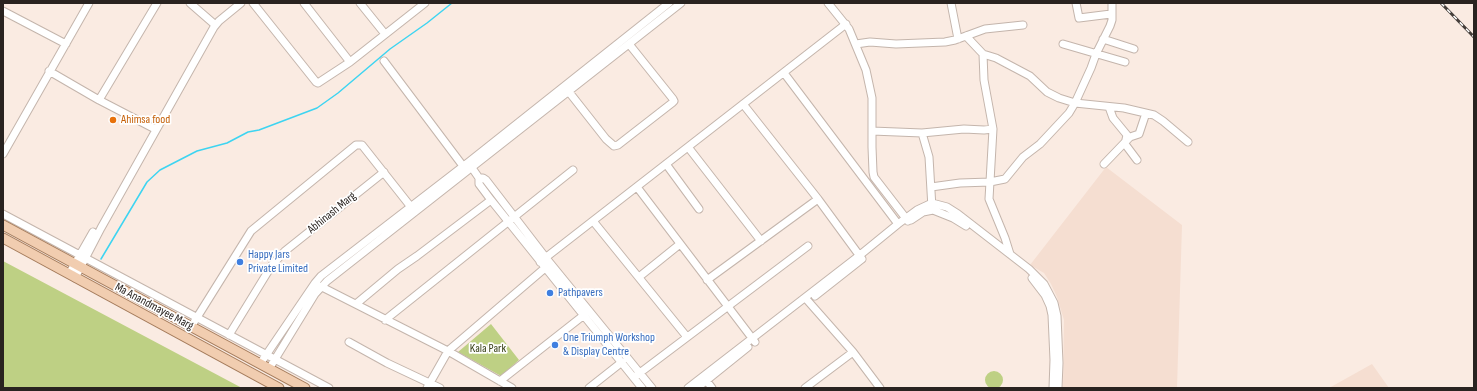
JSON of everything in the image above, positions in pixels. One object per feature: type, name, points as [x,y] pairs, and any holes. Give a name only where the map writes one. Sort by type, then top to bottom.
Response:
[{"type":"main road","name":"Ma Anandmayee Marg","points":[[3,225],[304,388]]},
{"type":"main road","name":"Ma Anandmayee Marg","points":[[3,238],[279,388]]},
{"type":"street","points":[[3,154],[89,3]]},
{"type":"street","points":[[98,100],[157,3]]},
{"type":"street","points":[[190,3],[213,23]]},
{"type":"street","points":[[72,276],[105,214],[213,23],[234,3]]},
{"type":"street","points":[[82,256],[214,27],[241,3]]},
{"type":"street","points":[[253,3],[316,82],[321,82],[350,62],[421,4]]},
{"type":"street","points":[[304,3],[350,62]]},
{"type":"street","points":[[360,3],[385,34]]},
{"type":"street","points":[[269,369],[315,294],[318,285],[468,167],[669,3]]},
{"type":"street","points":[[260,364],[318,285],[411,206],[468,167],[569,92],[681,3]]},
{"type":"street","points":[[828,3],[846,24],[866,70],[872,98],[872,146],[874,177],[907,220]]},
{"type":"street","points":[[951,3],[958,39]]},
{"type":"street","points":[[1076,3],[1079,18],[1111,14]]},
{"type":"street","points":[[931,187],[960,182],[990,182],[1002,180],[1008,176],[1023,157],[1040,144],[1061,122],[1075,103],[1111,22],[1112,3]]},
{"type":"street","points":[[3,11],[66,44]]},
{"type":"street","points":[[543,260],[592,220],[637,187],[846,24]]},
{"type":"street","points":[[856,44],[870,42],[904,44],[945,42],[985,29],[1023,25]]},
{"type":"street","points":[[966,36],[983,54],[996,58],[1030,76],[1051,94],[1075,103],[1146,113],[1158,118],[1188,142]]},
{"type":"street","points":[[1103,39],[1134,49]]},
{"type":"street","points":[[569,92],[606,140],[614,146],[618,145],[672,103],[674,101],[673,99],[629,44]]},
{"type":"street","points":[[1063,44],[1125,62]]},
{"type":"street","points":[[983,54],[984,80],[992,129],[989,199],[1010,254]]},
{"type":"street","points":[[384,61],[468,167],[479,178],[486,180],[511,220]]},
{"type":"street","points":[[49,71],[98,100],[153,128]]},
{"type":"street","points":[[784,73],[898,224]]},
{"type":"street","points":[[744,104],[861,257]]},
{"type":"street","points":[[1109,107],[1112,115],[1127,135],[1125,144],[1137,160]]},
{"type":"street","points":[[1104,164],[1125,141],[1132,136],[1139,134],[1146,113]]},
{"type":"street","points":[[872,131],[922,133],[964,129],[992,129]]},
{"type":"street","points":[[922,133],[929,157],[932,207]]},
{"type":"street","points":[[191,327],[251,231],[356,145],[362,145],[411,206]]},
{"type":"street","points":[[688,147],[761,241]]},
{"type":"street","points":[[666,164],[699,209]]},
{"type":"street","points":[[385,320],[573,170]]},
{"type":"street","name":"Abhinash Marg","points":[[229,335],[272,265],[285,251],[384,172]]},
{"type":"street","points":[[479,178],[479,184],[491,200],[511,220],[637,375],[642,388]]},
{"type":"street","points":[[637,187],[727,307],[754,340]]},
{"type":"street","points":[[707,280],[818,199]]},
{"type":"street","points":[[356,304],[398,269],[491,200]]},
{"type":"street","points":[[932,207],[962,224],[1017,264],[1040,284],[1052,315],[1054,360],[1053,388]]},
{"type":"street","points":[[688,388],[808,301],[907,220],[917,210],[932,207],[948,207],[1029,269],[1051,297],[1057,316],[1059,363],[1058,388]]},
{"type":"street","points":[[3,214],[329,388]]},
{"type":"street","points":[[592,220],[688,337]]},
{"type":"street","points":[[697,388],[754,340],[861,257],[898,224],[907,220]]},
{"type":"street","points":[[639,277],[680,244]]},
{"type":"street","points":[[637,375],[808,246]]},
{"type":"street","points":[[543,260],[545,268],[622,362],[652,388]]},
{"type":"street","points":[[428,385],[448,351],[545,268]]},
{"type":"street","points":[[318,285],[448,351],[512,388]]},
{"type":"street","points":[[808,301],[852,352],[880,388]]},
{"type":"street","points":[[500,381],[584,316]]},
{"type":"street","points":[[349,342],[428,385],[440,388]]},
{"type":"street","points":[[805,388],[852,352]]},
{"type":"street","points":[[589,388],[622,362]]},
{"type":"street","points":[[706,380],[712,388]]},
{"type":"shaded area","points":[[1106,167],[1182,225],[1177,388],[1063,388],[1064,320],[1057,297],[1051,284],[1044,273],[1030,265]]},
{"type":"shaded area","points":[[1372,364],[1389,388],[1329,388]]},
{"type":"green space","points":[[3,261],[242,388],[3,388]]},
{"type":"green space","name":"Kala Park","points":[[491,324],[519,360],[501,376],[458,352]]},
{"type":"green space","points":[[990,371],[998,371],[1003,376],[1001,387],[998,389],[990,389],[985,384],[985,376]]},
{"type":"waterway","points":[[101,259],[147,182],[160,170],[197,151],[227,143],[248,132],[259,130],[317,108],[338,93],[390,49],[452,3]]},
{"type":"railway","points":[[1441,3],[1474,37]]},
{"type":"place","name":"Ahimsa food","points":[[113,120]]},
{"type":"place","name":"Happy Jars Private Limited","points":[[240,262]]},
{"type":"place","name":"Pathpavers","points":[[550,293]]},
{"type":"place","name":"One Triumph Workshop & Display Centre","points":[[555,345]]}]
